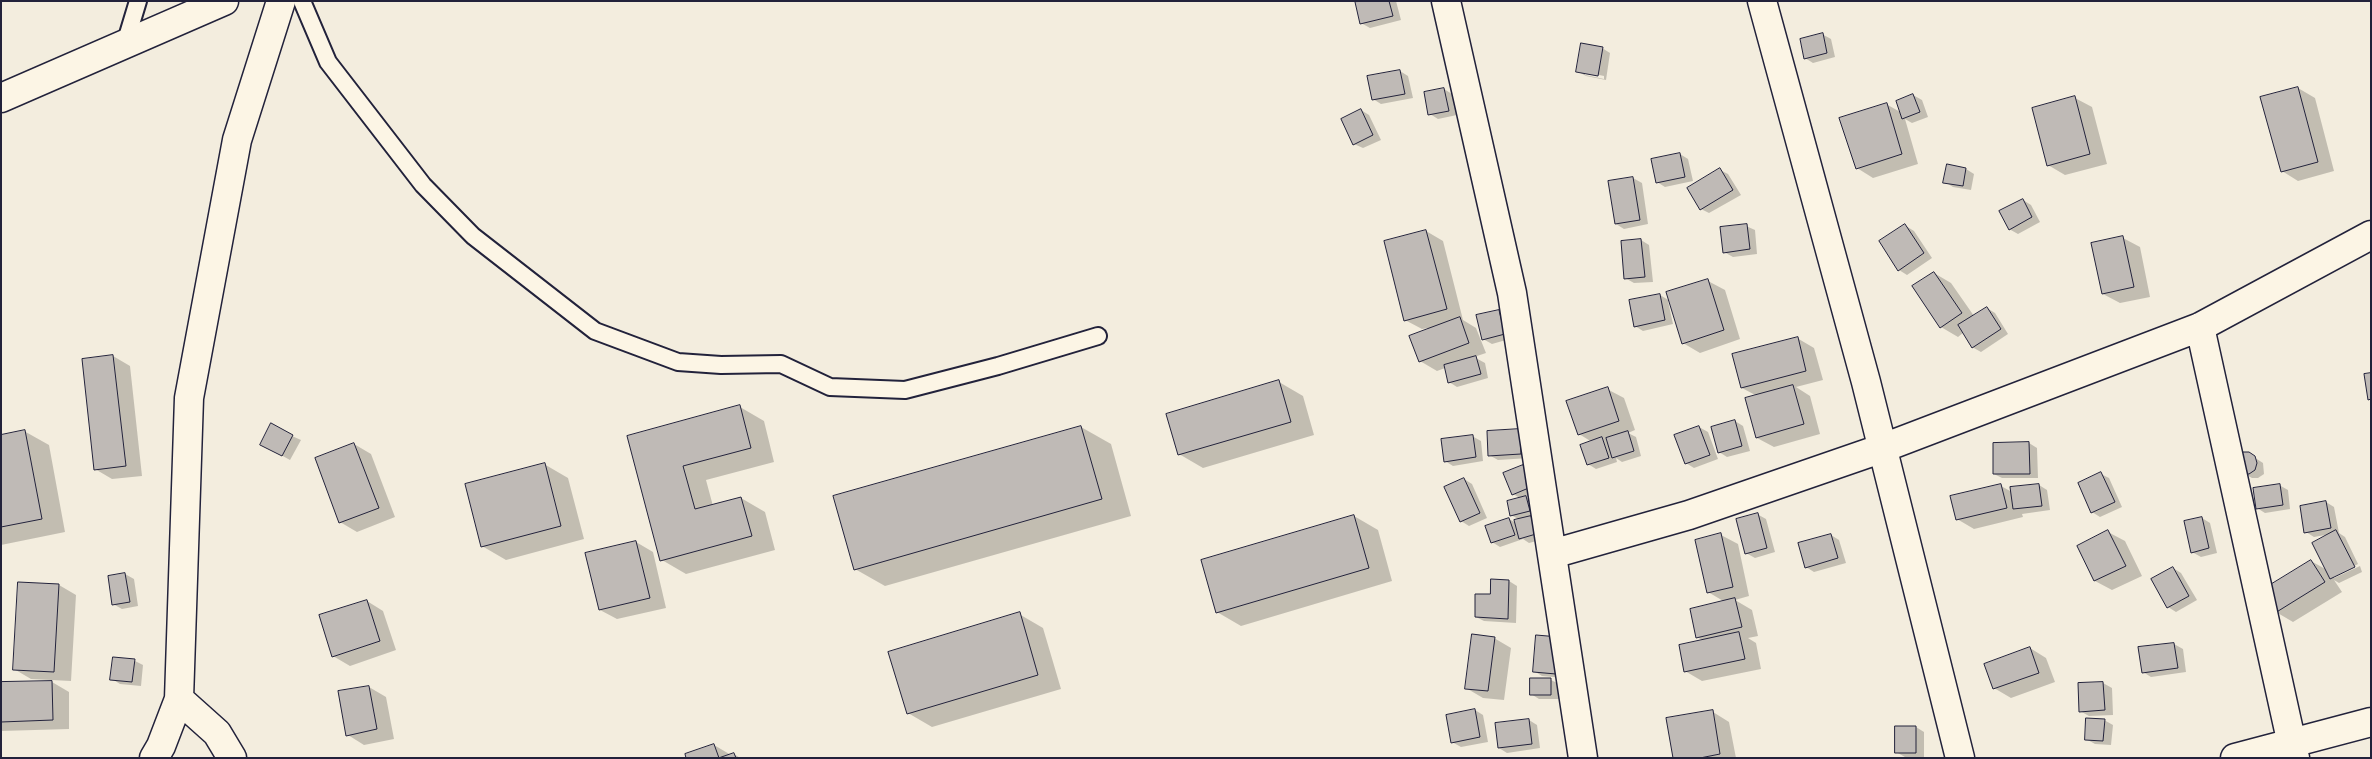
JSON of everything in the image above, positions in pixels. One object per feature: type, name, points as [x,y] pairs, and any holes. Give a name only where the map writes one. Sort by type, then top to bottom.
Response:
[{"type":"street","points":[[1,98],[224,1]]},
{"type":"street","points":[[154,758],[161,746],[179,699],[189,398],[237,140],[281,1]]},
{"type":"street","points":[[1446,1],[1512,292],[1583,758]]},
{"type":"street","points":[[1762,1],[1883,448],[1960,758]]},
{"type":"street","points":[[1552,554],[1689,515],[1883,448],[2200,327],[2371,235]]},
{"type":"street","points":[[2200,327],[2294,750]]},
{"type":"street","points":[[179,699],[217,733],[232,758]]},
{"type":"street","points":[[2235,758],[2294,750],[2371,722]]},
{"type":"lane","points":[[125,44],[138,1]]},
{"type":"lane","points":[[302,1],[328,62],[423,185],[473,236],[595,331],[678,362],[721,366],[781,364],[830,386],[905,390],[998,366],[1098,336]]},
{"type":"building","points":[[1389,1],[1393,16],[1360,24],[1355,2]]},
{"type":"building","points":[[1823,33],[1827,53],[1804,59],[1800,39]]},
{"type":"building","points":[[1581,43],[1603,47],[1598,76],[1576,72]]},
{"type":"building","points":[[1400,70],[1405,94],[1372,100],[1367,76]]},
{"type":"building","points":[[2298,87],[2318,162],[2281,172],[2260,97]]},
{"type":"building","points":[[1444,88],[1449,111],[1428,115],[1424,92]]},
{"type":"building","points":[[1913,94],[1920,112],[1902,119],[1896,101]]},
{"type":"building","points":[[2075,96],[2090,154],[2047,166],[2032,108]]},
{"type":"building","points":[[1887,103],[1902,154],[1856,169],[1839,118]]},
{"type":"building","points":[[1361,109],[1373,135],[1353,145],[1341,119]]},
{"type":"building","points":[[1680,153],[1685,177],[1656,183],[1651,159]]},
{"type":"building","points":[[1947,164],[1966,168],[1963,186],[1943,183]]},
{"type":"building","points":[[1720,168],[1733,190],[1700,210],[1687,188]]},
{"type":"building","points":[[1633,177],[1640,220],[1615,224],[1608,181]]},
{"type":"building","points":[[2023,199],[2032,217],[2009,230],[1999,211]]},
{"type":"building","points":[[1747,224],[1750,249],[1723,253],[1720,227]]},
{"type":"building","points":[[1905,224],[1924,253],[1898,271],[1879,241]]},
{"type":"building","points":[[1426,230],[1447,309],[1404,321],[1384,241]]},
{"type":"building","points":[[2123,236],[2134,287],[2102,294],[2091,243]]},
{"type":"building","points":[[1641,239],[1645,277],[1624,279],[1621,241]]},
{"type":"building","points":[[1934,272],[1962,313],[1940,328],[1912,286]]},
{"type":"building","points":[[1708,279],[1724,330],[1682,344],[1666,292]]},
{"type":"building","points":[[1660,294],[1665,320],[1634,327],[1629,300]]},
{"type":"building","points":[[1987,307],[2001,329],[1972,348],[1958,325]]},
{"type":"building","points":[[1499,310],[1505,334],[1482,340],[1476,315]]},
{"type":"building","points":[[1460,317],[1469,343],[1419,362],[1409,336]]},
{"type":"building","points":[[1798,337],[1806,371],[1741,388],[1732,354]]},
{"type":"building","points":[[113,355],[126,466],[94,470],[82,359]]},
{"type":"building","points":[[1476,356],[1481,374],[1448,383],[1444,365]]},
{"type":"building","points":[[2371,373],[2371,399],[2368,400],[2364,374]]},
{"type":"building","points":[[1279,380],[1291,422],[1178,455],[1166,414]]},
{"type":"building","points":[[1793,385],[1804,424],[1756,438],[1745,398]]},
{"type":"building","points":[[1608,387],[1619,421],[1578,435],[1566,401]]},
{"type":"building","points":[[740,405],[751,448],[683,466],[695,509],[741,497],[752,536],[660,561],[627,436]]},
{"type":"building","points":[[1735,420],[1742,446],[1718,453],[1711,427]]},
{"type":"building","points":[[271,423],[293,435],[282,456],[260,445]]},
{"type":"building","points":[[1081,426],[1102,499],[854,570],[833,496]]},
{"type":"building","points":[[1699,426],[1710,455],[1685,464],[1674,435]]},
{"type":"building","points":[[1520,429],[1521,454],[1488,456],[1487,431]]},
{"type":"building","points":[[25,430],[42,519],[1,527],[1,435]]},
{"type":"building","points":[[1628,431],[1634,451],[1612,458],[1606,438]]},
{"type":"building","points":[[1473,435],[1476,457],[1444,462],[1441,439]]},
{"type":"building","points":[[1602,437],[1609,458],[1587,465],[1580,445]]},
{"type":"building","points":[[2029,442],[2030,474],[1993,474],[1993,443]]},
{"type":"building","points":[[354,443],[379,508],[339,523],[315,458]]},
{"type":"building","points":[[2242,452],[2249,452],[2255,456],[2257,463],[2255,470],[2249,474],[2242,474],[2237,457]]},
{"type":"building","points":[[545,463],[561,526],[481,547],[465,484]]},
{"type":"building","points":[[1523,465],[1531,487],[1512,495],[1503,473]]},
{"type":"building","points":[[2101,472],[2115,502],[2091,513],[2078,483]]},
{"type":"building","points":[[1464,478],[1480,513],[1460,522],[1444,487]]},
{"type":"building","points":[[2001,484],[2007,508],[1956,520],[1950,496]]},
{"type":"building","points":[[2039,484],[2042,506],[2013,509],[2010,487]]},
{"type":"building","points":[[2280,484],[2283,505],[2256,509],[2253,488]]},
{"type":"building","points":[[1526,496],[1530,511],[1510,516],[1507,501]]},
{"type":"building","points":[[2326,501],[2331,528],[2304,533],[2300,506]]},
{"type":"building","points":[[1758,513],[1767,548],[1745,554],[1736,519]]},
{"type":"building","points":[[1354,515],[1369,568],[1216,613],[1201,560]]},
{"type":"building","points":[[1531,516],[1536,534],[1519,539],[1514,520]]},
{"type":"building","points":[[2202,517],[2209,548],[2191,553],[2184,521]]},
{"type":"building","points":[[1509,518],[1515,535],[1491,543],[1485,526]]},
{"type":"building","points":[[2108,530],[2126,566],[2094,581],[2077,546]]},
{"type":"building","points":[[2336,530],[2355,567],[2330,579],[2312,543]]},
{"type":"building","points":[[1721,533],[1733,587],[1707,593],[1695,540]]},
{"type":"building","points":[[1831,534],[1838,558],[1805,568],[1798,543]]},
{"type":"building","points":[[636,541],[650,598],[599,610],[585,553]]},
{"type":"building","points":[[2311,560],[2325,582],[2275,613],[2262,590]]},
{"type":"building","points":[[2173,567],[2189,596],[2167,608],[2151,579]]},
{"type":"building","points":[[125,573],[130,602],[112,605],[108,576]]},
{"type":"building","points":[[1491,579],[1509,580],[1508,619],[1475,617],[1475,594],[1490,594]]},
{"type":"building","points":[[18,582],[59,584],[54,672],[13,670]]},
{"type":"building","points":[[1735,598],[1742,627],[1696,638],[1690,609]]},
{"type":"building","points":[[367,600],[380,641],[332,657],[319,615]]},
{"type":"building","points":[[1020,612],[1038,675],[907,714],[888,652]]},
{"type":"building","points":[[1739,632],[1745,659],[1684,672],[1679,645]]},
{"type":"building","points":[[1472,634],[1495,637],[1488,691],[1465,689]]},
{"type":"building","points":[[1536,635],[1559,637],[1556,674],[1533,672]]},
{"type":"building","points":[[2174,643],[2178,668],[2142,673],[2138,647]]},
{"type":"building","points":[[2030,647],[2039,673],[1993,689],[1984,664]]},
{"type":"building","points":[[113,657],[135,659],[132,682],[110,680]]},
{"type":"building","points":[[1530,678],[1551,678],[1551,695],[1530,695]]},
{"type":"building","points":[[52,681],[53,720],[1,722],[1,682]]},
{"type":"building","points":[[2103,682],[2105,710],[2079,712],[2078,683]]},
{"type":"building","points":[[369,686],[377,729],[346,736],[338,691]]},
{"type":"building","points":[[1475,709],[1480,737],[1451,743],[1446,715]]},
{"type":"building","points":[[1713,710],[1720,754],[1700,758],[1673,758],[1666,718]]},
{"type":"building","points":[[2086,718],[2105,719],[2103,741],[2085,740]]},
{"type":"building","points":[[1529,719],[1532,744],[1498,748],[1495,723]]},
{"type":"building","points":[[1895,726],[1916,726],[1916,753],[1895,753]]},
{"type":"building","points":[[714,744],[719,758],[686,758],[685,754]]},
{"type":"building","points":[[734,753],[736,758],[719,758]]}]
